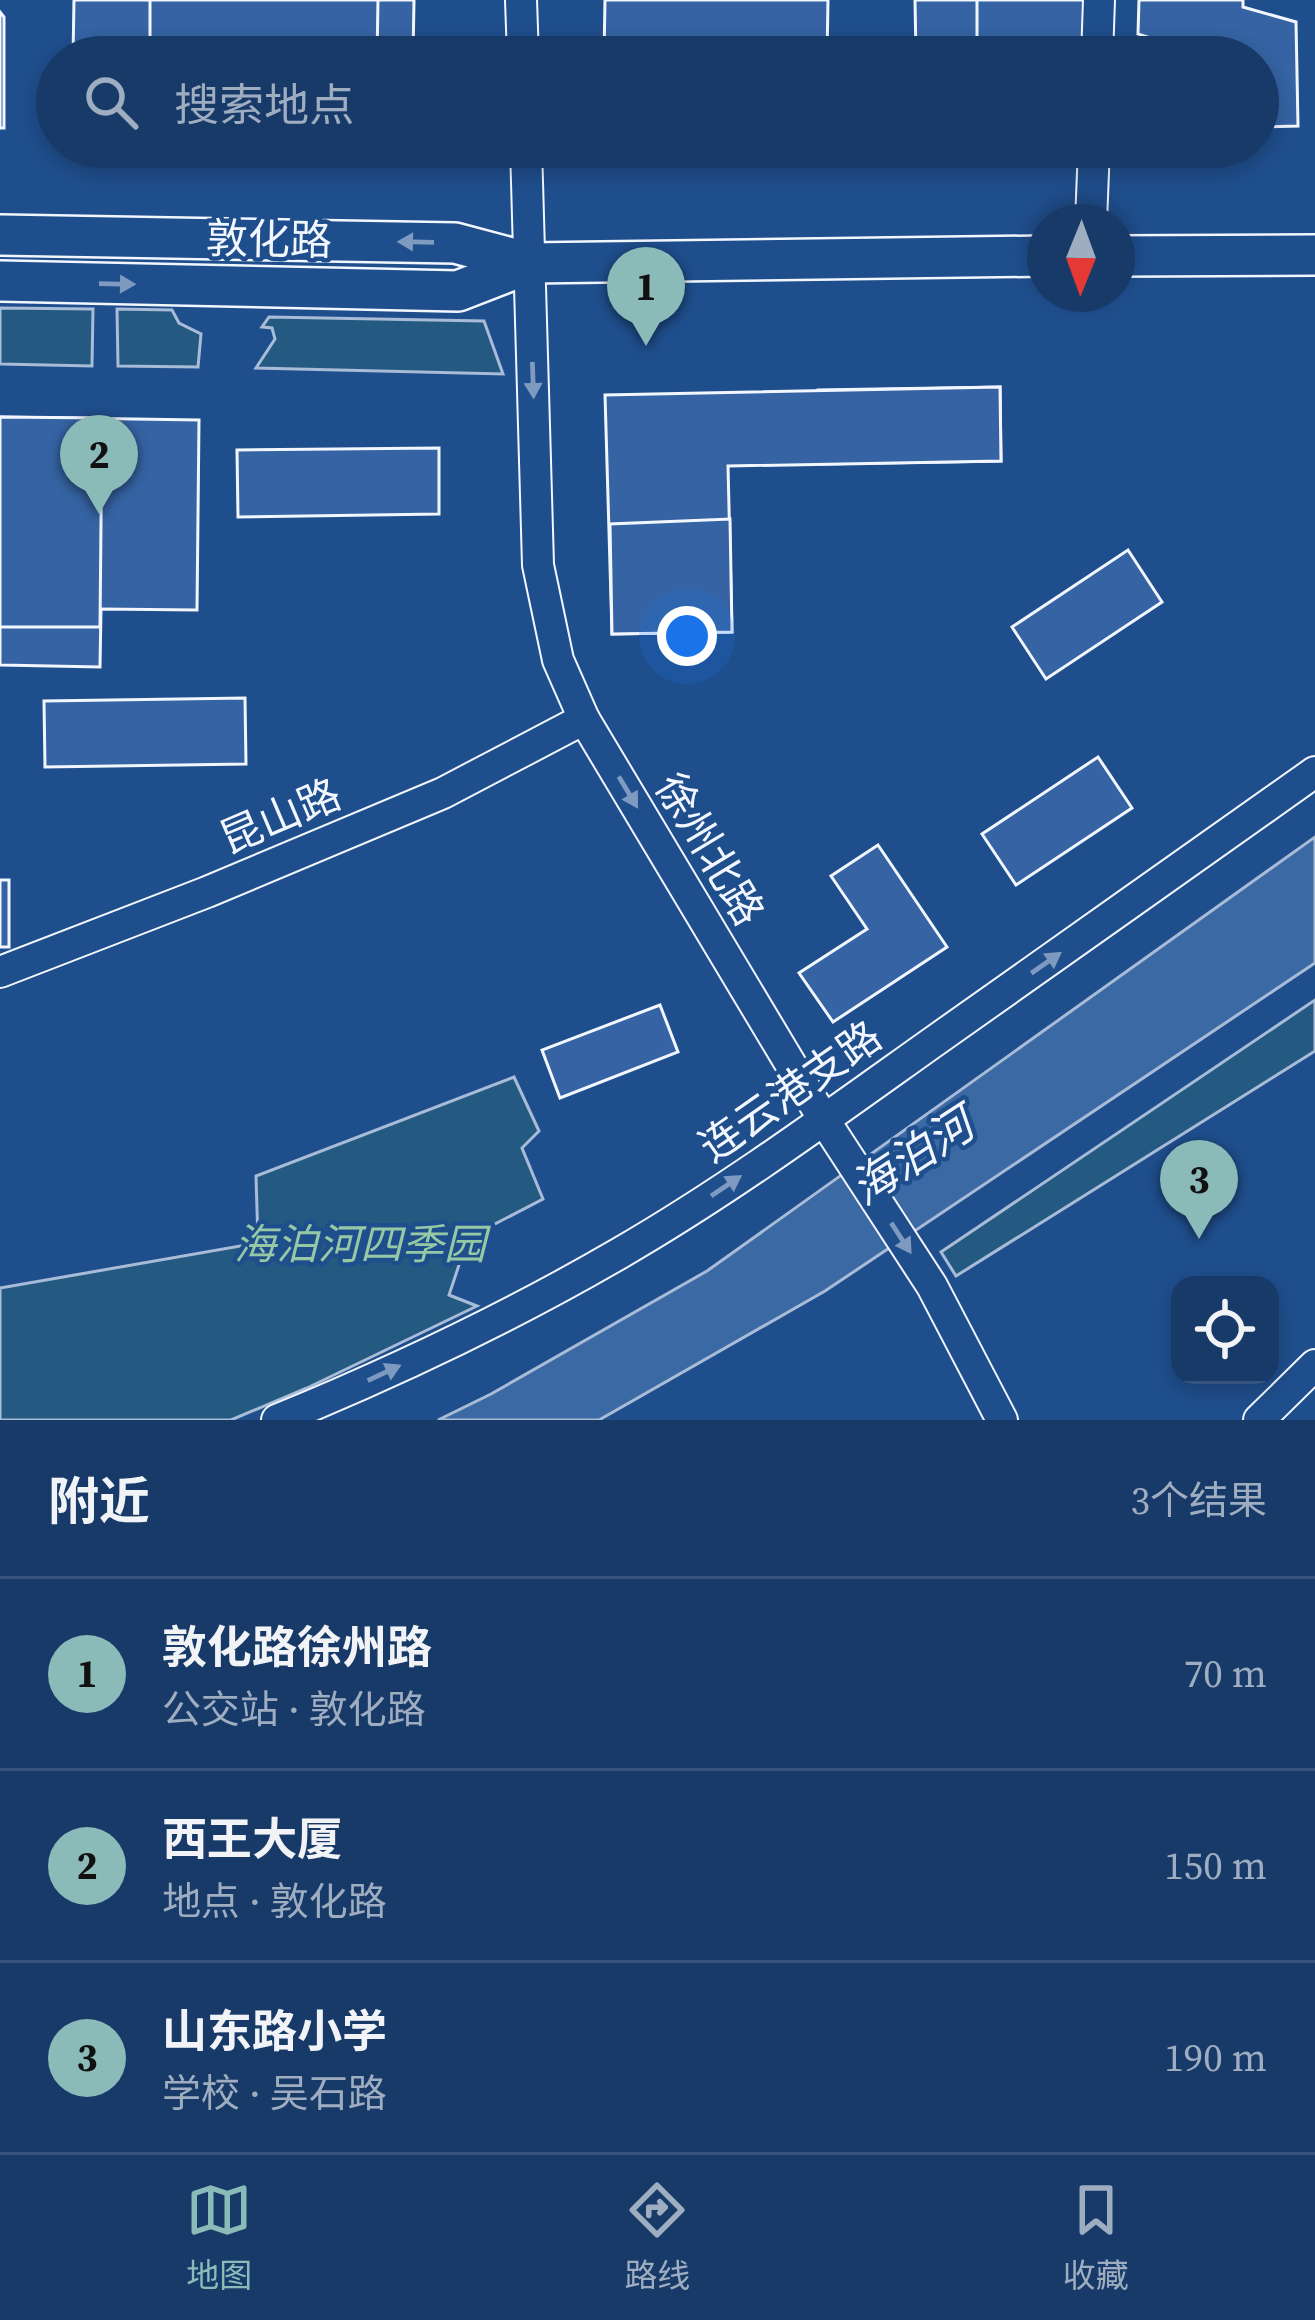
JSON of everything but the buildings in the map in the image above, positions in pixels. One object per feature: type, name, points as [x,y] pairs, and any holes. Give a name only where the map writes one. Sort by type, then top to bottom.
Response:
[{"type":"main road","name":"敦化路","points":[[0,235],[455,242],[530,263],[1027,256]]},
{"type":"main road","points":[[1135,256],[1315,256]]},
{"type":"main road","name":"敦化路","points":[[0,281],[458,291],[530,263]]},
{"type":"street","points":[[521,0],[522,36]]},
{"type":"street","points":[[1098,36],[1099,0]]},
{"type":"street","name":"徐州北路","points":[[527,168],[538,565],[558,659],[584,719],[824,1120],[932,1286],[1002,1420]]},
{"type":"street","points":[[1092,204],[1093,168]]},
{"type":"street","name":"昆山路","points":[[0,972],[443,793],[584,719]]},
{"type":"street","name":"连云港支路","points":[[277,1420],[405,1364],[620,1253],[824,1120],[1315,772]]},
{"type":"street","points":[[1259,1420],[1315,1366]]},
{"type":"green space","points":[[0,308],[93,309],[92,366],[0,364]]},
{"type":"green space","points":[[117,309],[172,310],[179,323],[201,334],[198,367],[118,366]]},
{"type":"green space","points":[[269,317],[484,321],[503,374],[256,368],[275,339],[272,328],[262,327]]},
{"type":"green space","points":[[1315,1000],[1315,1051],[956,1276],[941,1252]]},
{"type":"green space","name":"海泊河四季园","points":[[514,1077],[539,1131],[522,1148],[543,1199],[468,1238],[449,1295],[477,1306],[231,1420],[0,1420],[0,1288],[258,1243],[256,1176]]},
{"type":"water","name":"海泊河","points":[[1315,837],[1315,963],[825,1291],[599,1420],[438,1420],[707,1271]]},
{"type":"place","name":"敦化路徐州路","points":[[646,346]]},
{"type":"place","name":"西王大厦","points":[[99,514]]},
{"type":"place","name":"山东路小学","points":[[1199,1239]]}]
